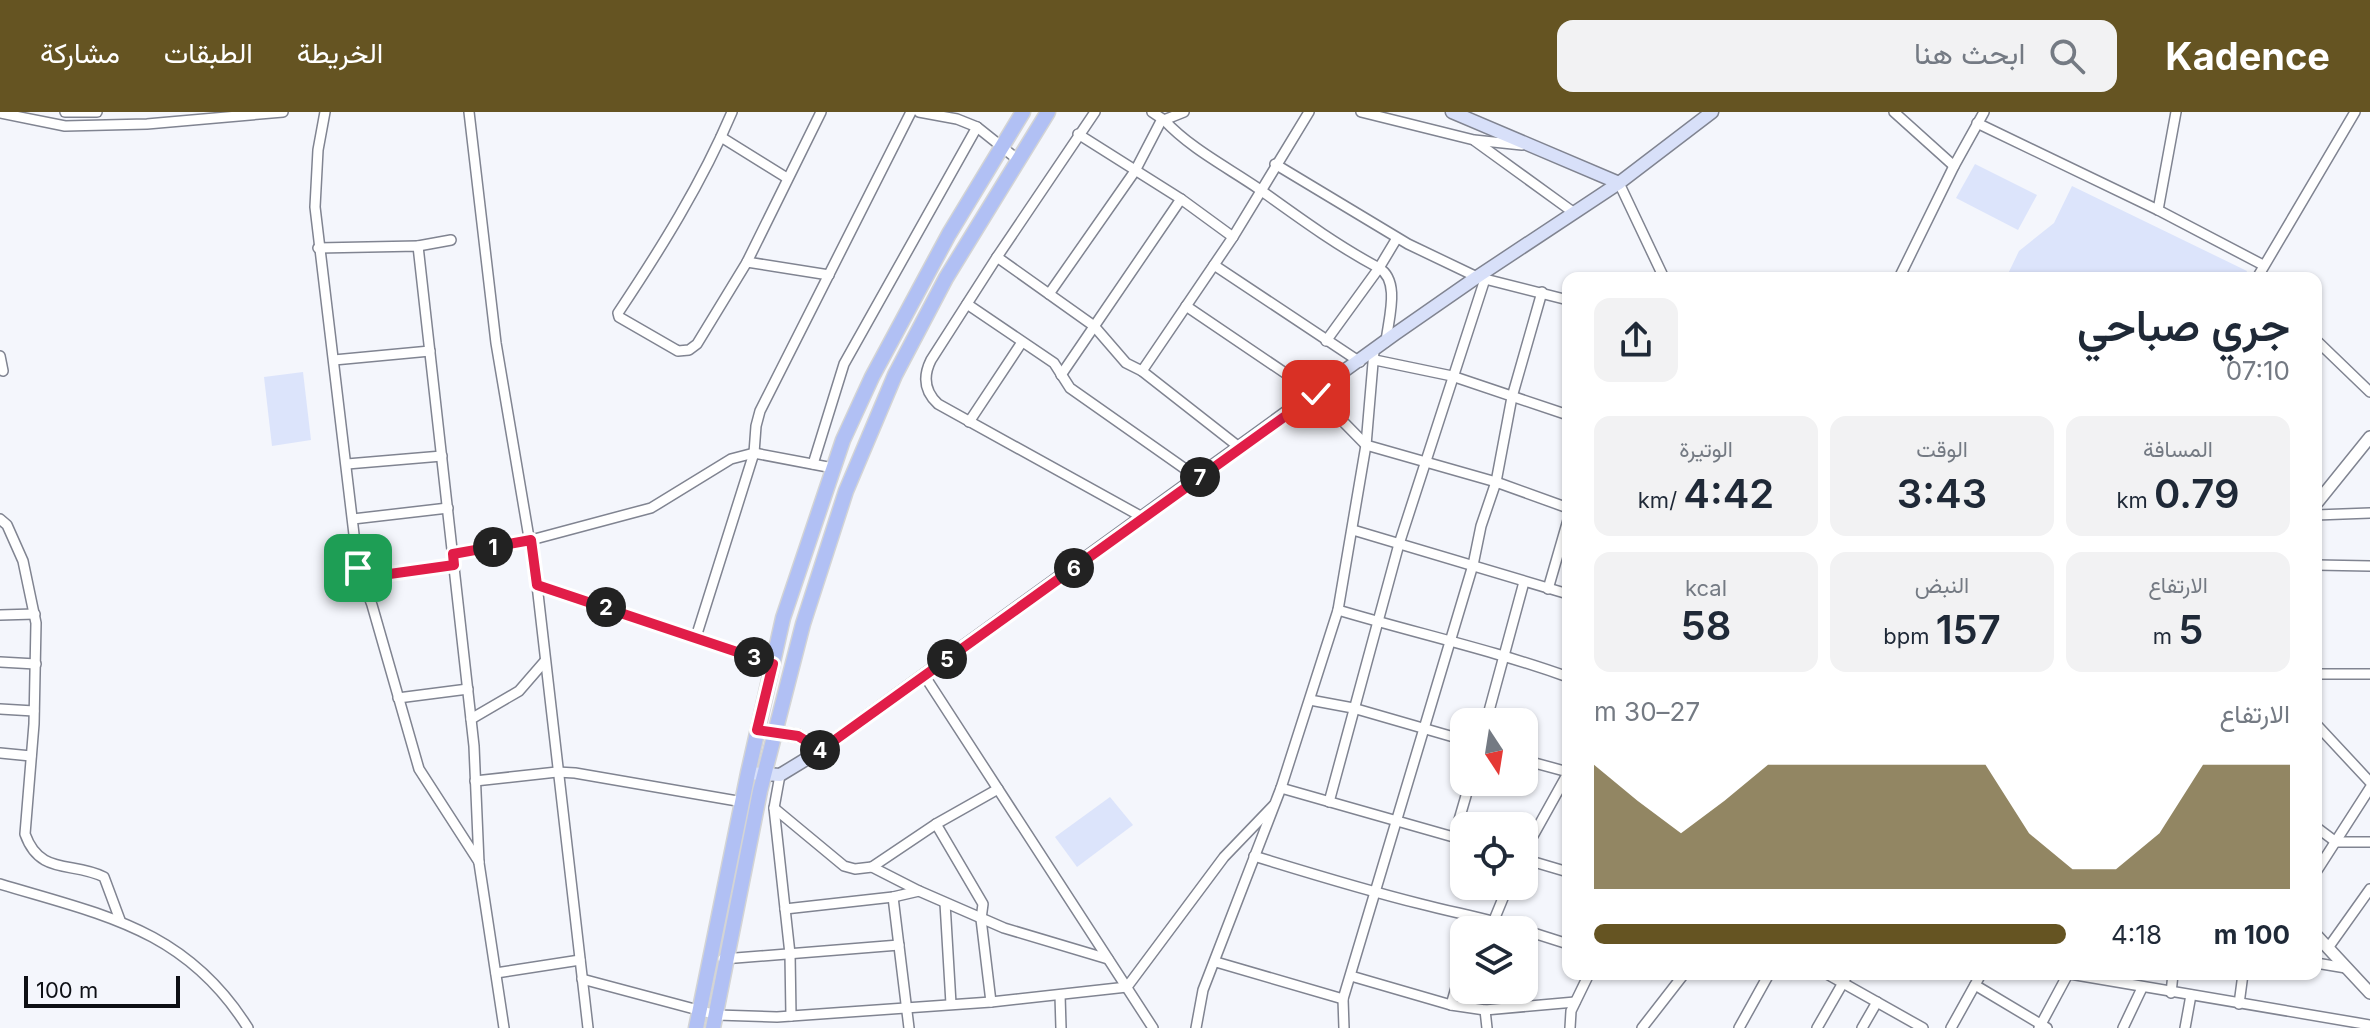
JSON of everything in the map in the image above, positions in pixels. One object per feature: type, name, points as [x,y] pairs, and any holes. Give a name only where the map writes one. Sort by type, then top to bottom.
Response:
[{"type":"main road","points":[[696,1028],[783,618],[833,468],[843,440],[900,324],[1023,112]]},
{"type":"main road","points":[[715,1022],[764,776],[818,574],[846,491],[895,375],[946,278],[1048,112]]},
{"type":"main road","points":[[1452,112],[1619,183]]},
{"type":"main road","points":[[748,773],[780,775],[821,750],[1239,447],[1374,355],[1386,342],[1619,183],[1712,112]]},
{"type":"main road","points":[[757,730],[798,736],[821,750]]},
{"type":"street","points":[[65,112],[97,112]]},
{"type":"street","points":[[0,113],[65,126],[147,124],[283,112]]},
{"type":"street","points":[[325,112],[316,181],[318,248],[361,578],[372,605],[419,769],[479,863]]},
{"type":"street","points":[[469,112],[496,343],[537,585],[588,1028]]},
{"type":"street","points":[[732,112],[649,266],[618,313],[619,317],[678,351],[689,350],[697,344],[747,262],[821,112]]},
{"type":"street","points":[[696,637],[754,453],[760,411],[911,112]]},
{"type":"street","points":[[919,112],[957,119],[977,127],[1017,159]]},
{"type":"street","points":[[1095,112],[997,257],[925,375],[934,400],[1144,518]]},
{"type":"street","points":[[1152,112],[1185,140],[1261,190],[1284,209],[1385,272],[1390,282],[1386,342]]},
{"type":"street","points":[[1049,294],[1135,171],[1163,119],[1184,112]]},
{"type":"street","points":[[1142,371],[1233,237],[1309,112]]},
{"type":"street","points":[[1361,112],[1474,140],[1534,147]]},
{"type":"street","points":[[1894,112],[1954,166]]},
{"type":"street","points":[[1902,272],[1984,112]]},
{"type":"street","points":[[2158,210],[2176,112]]},
{"type":"street","points":[[2260,272],[2355,112]]},
{"type":"street","points":[[1977,123],[2158,210],[2263,265]]},
{"type":"street","points":[[813,464],[844,364],[977,127]]},
{"type":"street","points":[[1078,134],[1181,199],[1233,237]]},
{"type":"street","points":[[721,137],[787,178]]},
{"type":"street","points":[[1474,140],[1573,212]]},
{"type":"street","points":[[1275,164],[1397,238],[1481,278],[1562,298]]},
{"type":"street","points":[[1619,183],[1661,272]]},
{"type":"street","points":[[1061,375],[1181,199]]},
{"type":"street","points":[[1326,341],[1397,238]]},
{"type":"street","points":[[318,248],[418,246],[451,240]]},
{"type":"street","points":[[418,246],[471,719],[479,863],[504,1028]]},
{"type":"street","points":[[997,257],[1094,326],[1126,363],[1142,371],[1239,447]]},
{"type":"street","points":[[747,262],[829,275]]},
{"type":"street","points":[[1214,265],[1360,362]]},
{"type":"street","points":[[1329,802],[1399,544],[1481,278]]},
{"type":"street","points":[[1344,1028],[1343,999],[1473,565],[1481,526],[1496,482],[1512,397],[1542,292]]},
{"type":"street","points":[[967,304],[1054,363],[1070,388],[1198,478]]},
{"type":"street","points":[[1186,306],[1316,394],[1366,445],[1496,482],[1562,506]]},
{"type":"street","points":[[969,422],[1022,342]]},
{"type":"street","points":[[2322,346],[2370,392]]},
{"type":"street","points":[[334,360],[430,351]]},
{"type":"street","points":[[1196,1028],[1203,990],[1281,788],[1338,610],[1366,445],[1374,355],[1452,376],[1562,413]]},
{"type":"street","points":[[2367,441],[2370,457]]},
{"type":"street","points":[[2322,497],[2367,441]]},
{"type":"street","points":[[361,578],[454,560],[651,508],[731,459],[754,453],[833,468]]},
{"type":"street","points":[[347,464],[442,456]]},
{"type":"street","points":[[353,519],[448,508]]},
{"type":"street","points":[[2322,515],[2370,513]]},
{"type":"street","points":[[0,519],[11,532],[23,561],[35,614],[34,711],[24,823],[29,845],[44,861],[104,877],[120,920]]},
{"type":"street","points":[[1353,530],[1562,592]]},
{"type":"street","points":[[1548,589],[1562,541]]},
{"type":"street","points":[[2322,565],[2370,566]]},
{"type":"street","points":[[1490,708],[1524,582]]},
{"type":"street","points":[[537,585],[773,664]]},
{"type":"street","points":[[1338,610],[1505,654],[1562,675]]},
{"type":"street","points":[[0,615],[35,614]]},
{"type":"street","points":[[471,719],[519,691],[545,661]]},
{"type":"street","points":[[0,662],[36,664]]},
{"type":"street","points":[[2322,674],[2370,674]]},
{"type":"street","points":[[924,675],[1153,1028]]},
{"type":"street","points":[[398,698],[468,689]]},
{"type":"street","points":[[1310,700],[1353,708],[1450,736]]},
{"type":"street","points":[[0,709],[34,711]]},
{"type":"street","points":[[2322,731],[2370,788],[2322,863]]},
{"type":"street","points":[[0,753],[31,756]]},
{"type":"street","points":[[1538,764],[1562,771]]},
{"type":"street","points":[[475,781],[557,772],[575,773],[743,802]]},
{"type":"street","points":[[780,775],[774,808],[790,954],[791,1016]]},
{"type":"street","points":[[1538,827],[1562,784]]},
{"type":"street","points":[[1281,788],[1450,836]]},
{"type":"street","points":[[774,808],[844,866],[855,869],[872,867],[936,824],[998,789]]},
{"type":"street","points":[[582,979],[700,1009],[715,1022],[778,1023],[791,1016],[991,1002],[1127,987],[1224,857],[1273,806]]},
{"type":"street","points":[[936,824],[981,899],[991,1002]]},
{"type":"street","points":[[2322,832],[2336,842],[2370,842]]},
{"type":"street","points":[[1254,856],[1468,916]]},
{"type":"street","points":[[1538,863],[1562,870]]},
{"type":"street","points":[[872,867],[981,919],[1108,959]]},
{"type":"street","points":[[0,896],[2,885],[120,920],[158,939],[192,962],[222,991],[248,1028]]},
{"type":"street","points":[[2328,948],[2370,889]]},
{"type":"street","points":[[785,909],[893,897],[919,891]]},
{"type":"street","points":[[893,897],[909,1028]]},
{"type":"street","points":[[945,903],[951,1004]]},
{"type":"street","points":[[1538,935],[1562,942]]},
{"type":"street","points":[[2322,942],[2370,993]]},
{"type":"street","points":[[710,960],[899,945]]},
{"type":"street","points":[[496,973],[580,960]]},
{"type":"street","points":[[1216,962],[1343,999]]},
{"type":"street","points":[[2322,964],[2346,968]]},
{"type":"street","points":[[1351,976],[1451,1005],[1485,1010],[1575,1002]]},
{"type":"street","points":[[1570,1028],[1575,1002],[1586,980]]},
{"type":"street","points":[[1642,1028],[1678,980]]},
{"type":"street","points":[[1739,1028],[1766,980]]},
{"type":"street","points":[[1817,1028],[1844,980]]},
{"type":"street","points":[[1848,980],[1877,1002],[1923,1028]]},
{"type":"street","points":[[1951,1028],[1978,980]]},
{"type":"street","points":[[1975,985],[2043,1027],[2066,980]]},
{"type":"street","points":[[2106,980],[2370,1025]]},
{"type":"street","points":[[2171,993],[2172,980]]},
{"type":"street","points":[[2239,1004],[2242,980]]},
{"type":"street","points":[[2123,1028],[2142,988]]},
{"type":"street","points":[[1060,995],[1061,1028]]},
{"type":"street","points":[[2185,1028],[2191,995]]},
{"type":"street","points":[[1862,1028],[1877,1002]]},
{"type":"street","points":[[1485,1010],[1487,1028]]},
{"type":"shaded area","points":[[1975,164],[2037,195],[2018,230],[1956,198]]},
{"type":"shaded area","points":[[2072,186],[2247,271],[2009,272],[2019,251],[2054,223]]},
{"type":"shaded area","points":[[303,372],[311,440],[272,446],[264,377]]},
{"type":"shaded area","points":[[1110,797],[1133,825],[1077,867],[1055,837]]},
{"type":"route","points":[[358,568],[361,578],[454,565],[453,554],[531,540],[537,585],[773,664],[757,730],[798,736],[821,750],[1316,394]]}]
